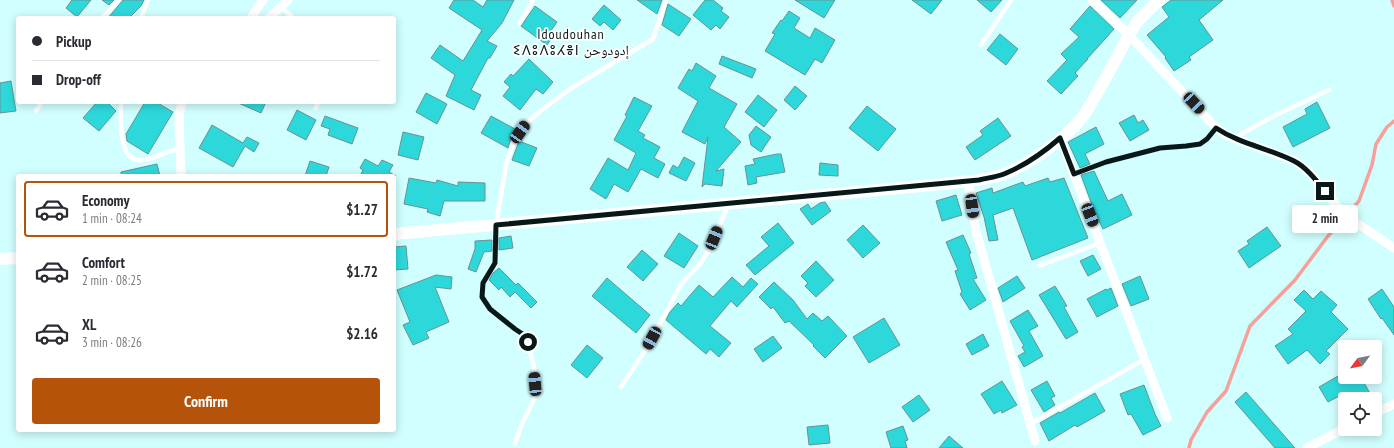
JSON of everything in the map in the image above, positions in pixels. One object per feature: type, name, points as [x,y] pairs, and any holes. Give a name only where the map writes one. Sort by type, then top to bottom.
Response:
[{"type":"street","points":[[252,16],[262,0]]},
{"type":"street","points":[[1092,0],[1129,35],[1216,128],[1234,138],[1294,161],[1310,173],[1342,212],[1394,248]]},
{"type":"street","points":[[396,234],[968,181],[1004,174],[1049,148],[1070,131],[1086,113],[1137,22],[1159,0]]},
{"type":"street","points":[[272,16],[284,4]]},
{"type":"street","points":[[181,174],[179,116],[182,104]]},
{"type":"street","points":[[1060,138],[1167,418]]},
{"type":"street","points":[[968,181],[976,231],[1035,441]]},
{"type":"street","points":[[2,260],[16,258]]},
{"type":"street","points":[[1382,410],[1394,404]]},
{"type":"street","points":[[1307,448],[1338,432]]},
{"type":"lane","points":[[104,16],[120,0]]},
{"type":"lane","points":[[142,16],[148,0]]},
{"type":"lane","points":[[520,23],[533,0]]},
{"type":"lane","points":[[515,444],[520,426],[534,399],[534,367],[528,342],[524,335],[490,309],[482,297],[483,283],[495,263],[496,225],[506,165],[514,141],[527,123],[538,112],[573,87],[653,39],[666,0]]},
{"type":"lane","points":[[981,45],[1011,0]]},
{"type":"lane","points":[[284,4],[292,16]]},
{"type":"lane","points":[[1234,138],[1276,115],[1329,90]]},
{"type":"lane","points":[[36,111],[41,104]]},
{"type":"lane","points":[[121,104],[123,144],[127,153],[135,160],[142,161],[156,158],[166,152],[180,149]]},
{"type":"lane","points":[[316,108],[317,104]]},
{"type":"lane","points":[[1074,174],[1106,162],[1160,148],[1200,144],[1207,139],[1216,128]]},
{"type":"lane","points":[[621,387],[644,352],[682,283],[700,264],[709,250],[728,204]]},
{"type":"lane","points":[[1039,266],[1100,243]]},
{"type":"lane","points":[[1030,424],[1144,359]]},
{"type":"building","points":[[72,0],[91,0],[78,16],[66,8]]},
{"type":"building","points":[[102,0],[114,0],[109,5]]},
{"type":"building","points":[[123,0],[144,0],[141,6],[131,16],[110,16]]},
{"type":"building","points":[[454,0],[473,0],[483,7],[487,0],[514,0],[502,23],[487,41],[497,46],[490,58],[488,58],[471,90],[481,95],[474,110],[446,96],[455,75],[431,58],[440,45],[463,61],[482,30],[449,8]]},
{"type":"building","points":[[637,0],[662,0],[657,14]]},
{"type":"building","points":[[705,0],[713,0],[723,8],[721,11],[729,17],[720,29],[716,25],[711,30],[693,15]]},
{"type":"building","points":[[795,0],[835,0],[824,18]]},
{"type":"building","points":[[912,0],[942,0],[931,14]]},
{"type":"building","points":[[977,0],[1002,0],[991,12]]},
{"type":"building","points":[[1101,0],[1137,0],[1120,18]]},
{"type":"building","points":[[1171,0],[1223,0],[1199,20],[1213,40],[1189,57],[1191,60],[1174,71],[1165,58],[1166,57],[1147,35],[1169,17],[1162,7]]},
{"type":"building","points":[[668,4],[691,19],[679,36],[662,25]]},
{"type":"building","points":[[604,5],[621,20],[613,30],[604,22],[600,26],[592,19]]},
{"type":"building","points":[[535,6],[557,22],[550,32],[554,34],[547,45],[521,26]]},
{"type":"building","points":[[1090,6],[1114,29],[1075,73],[1078,76],[1061,94],[1047,81],[1067,60],[1061,54],[1079,37],[1070,29]]},
{"type":"building","points":[[789,11],[800,18],[794,28],[810,38],[815,28],[835,40],[822,63],[815,59],[805,75],[765,51],[775,34],[772,33]]},
{"type":"building","points":[[1000,34],[1018,49],[1006,65],[987,50]]},
{"type":"building","points":[[722,56],[756,69],[752,78],[719,64]]},
{"type":"building","points":[[529,59],[553,82],[543,94],[536,89],[520,110],[503,96],[510,87],[504,82],[511,74],[513,76]]},
{"type":"building","points":[[696,63],[716,76],[709,88],[737,104],[724,127],[741,142],[716,171],[724,169],[722,186],[705,184],[702,187],[708,137],[705,144],[682,132],[698,101],[678,88],[689,69],[692,71]]},
{"type":"building","points":[[11,81],[16,111],[0,113],[0,83]]},
{"type":"building","points":[[795,86],[807,96],[795,110],[784,100]]},
{"type":"building","points":[[426,93],[447,104],[437,124],[416,112]]},
{"type":"building","points":[[758,95],[777,110],[764,127],[745,112]]},
{"type":"building","points":[[634,97],[652,106],[638,131],[645,135],[643,138],[660,147],[654,158],[665,164],[658,178],[641,169],[628,192],[614,184],[606,199],[590,189],[608,158],[628,170],[636,153],[614,140],[627,116],[625,115]]},
{"type":"building","points":[[1317,102],[1330,128],[1293,147],[1283,127],[1307,114],[1305,109]]},
{"type":"building","points":[[95,104],[109,104],[116,111],[99,131],[83,118]]},
{"type":"building","points":[[144,104],[159,104],[173,112],[148,154],[127,141],[126,134]]},
{"type":"building","points":[[241,104],[265,104],[261,113]]},
{"type":"building","points":[[867,106],[896,129],[878,151],[849,128]]},
{"type":"building","points":[[297,110],[316,120],[306,140],[287,130]]},
{"type":"building","points":[[1134,115],[1138,123],[1143,120],[1149,130],[1130,141],[1119,123]]},
{"type":"building","points":[[325,116],[358,128],[352,144],[328,135],[330,129],[321,126]]},
{"type":"building","points":[[491,116],[515,129],[510,138],[508,148],[481,133]]},
{"type":"building","points":[[998,118],[1011,136],[975,160],[966,147],[983,135],[980,131]]},
{"type":"building","points":[[212,125],[243,143],[247,137],[259,143],[254,152],[245,146],[233,167],[199,148]]},
{"type":"building","points":[[756,126],[771,137],[761,152],[751,145],[749,135]]},
{"type":"building","points":[[1096,127],[1104,144],[1085,154],[1090,164],[1080,168],[1068,142]]},
{"type":"building","points":[[403,132],[424,137],[418,160],[398,155]]},
{"type":"building","points":[[519,141],[537,148],[529,166],[512,160]]},
{"type":"building","points":[[781,154],[785,172],[756,177],[757,183],[748,185],[745,166],[755,164],[753,159]]},
{"type":"building","points":[[684,157],[695,163],[686,181],[669,173],[673,165],[678,168]]},
{"type":"building","points":[[365,159],[378,166],[382,160],[393,165],[389,172],[392,174],[361,174],[363,170],[360,168]]},
{"type":"building","points":[[310,161],[329,167],[327,174],[306,174]]},
{"type":"building","points":[[820,163],[838,165],[838,176],[819,175]]},
{"type":"building","points":[[157,164],[160,174],[121,174],[121,172]]},
{"type":"building","points":[[1094,171],[1108,201],[1122,194],[1132,215],[1103,229],[1095,213],[1081,175]]},
{"type":"building","points":[[409,178],[436,183],[437,180],[458,186],[458,182],[485,183],[485,201],[444,201],[440,216],[427,212],[428,209],[404,204]]},
{"type":"building","points":[[1048,178],[1050,182],[1064,178],[1088,238],[1032,260],[1013,208],[993,215],[998,240],[989,241],[984,217],[976,193],[992,188],[993,193],[1023,182],[1025,186]]},
{"type":"building","points":[[956,195],[962,215],[942,221],[936,201]]},
{"type":"building","points":[[825,202],[831,211],[812,225],[800,209],[808,204],[811,209],[820,203]]},
{"type":"building","points":[[778,223],[794,243],[755,275],[746,265],[769,246],[761,237]]},
{"type":"building","points":[[863,225],[880,243],[863,258],[847,240]]},
{"type":"building","points":[[1267,227],[1281,246],[1249,268],[1238,251],[1249,244],[1247,241]]},
{"type":"building","points":[[679,233],[698,246],[684,268],[664,256]]},
{"type":"building","points":[[963,235],[971,253],[969,254],[977,278],[973,279],[986,300],[970,310],[960,294],[962,292],[955,271],[958,270],[946,242]]},
{"type":"building","points":[[511,236],[513,248],[499,250],[499,238]]},
{"type":"building","points":[[492,240],[492,251],[484,252],[476,272],[468,269],[475,249],[475,241]]},
{"type":"building","points":[[406,246],[408,269],[396,270],[396,247]]},
{"type":"building","points":[[642,250],[658,264],[643,281],[627,267]]},
{"type":"building","points":[[1093,255],[1101,269],[1088,276],[1080,261]]},
{"type":"building","points":[[816,261],[834,280],[816,297],[805,286],[808,283],[801,276]]},
{"type":"building","points":[[499,268],[516,285],[518,283],[537,302],[531,308],[515,292],[510,297],[501,287],[499,290],[489,280],[493,273]]},
{"type":"building","points":[[436,275],[452,277],[451,289],[435,287],[449,322],[426,332],[429,338],[413,345],[403,325],[410,322],[397,290]]},
{"type":"building","points":[[1017,276],[1025,288],[1003,302],[998,288]]},
{"type":"building","points":[[1140,276],[1149,299],[1131,306],[1122,284]]},
{"type":"building","points":[[732,277],[743,287],[751,278],[758,284],[737,307],[731,301],[710,326],[731,343],[719,357],[710,349],[706,354],[666,320],[670,312],[678,303],[681,306],[699,285],[713,297]]},
{"type":"building","points":[[607,278],[650,315],[636,333],[592,296]]},
{"type":"building","points":[[774,282],[793,300],[807,319],[813,313],[822,321],[828,316],[847,336],[825,358],[789,321],[785,323],[773,307],[771,309],[759,297]]},
{"type":"building","points":[[1055,286],[1067,306],[1064,307],[1078,332],[1066,339],[1039,295]]},
{"type":"building","points":[[1111,288],[1118,306],[1097,317],[1087,299]]},
{"type":"building","points":[[1382,289],[1394,307],[1394,335],[1368,299]]},
{"type":"building","points":[[1304,290],[1313,299],[1321,291],[1337,305],[1331,312],[1348,329],[1326,351],[1330,354],[1320,364],[1307,350],[1288,364],[1275,346],[1293,334],[1288,329],[1306,311],[1294,300]]},
{"type":"building","points":[[1028,310],[1038,326],[1029,331],[1043,356],[1024,367],[1018,356],[1025,352],[1022,347],[1024,346],[1010,321]]},
{"type":"building","points":[[884,318],[900,345],[869,363],[853,337]]},
{"type":"building","points":[[983,334],[989,346],[972,355],[966,344]]},
{"type":"building","points":[[773,336],[782,348],[763,362],[754,349]]},
{"type":"building","points":[[587,345],[603,358],[587,378],[571,365]]},
{"type":"building","points":[[1338,376],[1338,384],[1365,384],[1369,392],[1338,392],[1338,397],[1328,402],[1319,387]]},
{"type":"building","points":[[1002,381],[1017,405],[1002,413],[1001,410],[994,414],[981,394]]},
{"type":"building","points":[[1047,381],[1055,396],[1051,398],[1055,405],[1044,412],[1031,390]]},
{"type":"building","points":[[1144,385],[1161,426],[1143,435],[1131,414],[1128,415],[1120,394]]},
{"type":"building","points":[[1246,392],[1295,448],[1275,448],[1235,402]]},
{"type":"building","points":[[1095,393],[1105,411],[1077,427],[1075,425],[1049,441],[1040,423]]},
{"type":"building","points":[[919,395],[930,410],[913,422],[902,407]]},
{"type":"building","points":[[828,425],[830,443],[809,445],[807,427]]},
{"type":"building","points":[[903,426],[908,440],[905,441],[907,448],[891,448],[886,432]]},
{"type":"building","points":[[949,436],[963,448],[939,448]]},
{"type":"waterway","points":[[1392,0],[1394,6]]},
{"type":"waterway","points":[[1189,448],[1191,440],[1207,412],[1226,391],[1250,326],[1295,280],[1328,236],[1359,201],[1372,165],[1376,144],[1387,127],[1394,121]]},
{"type":"district","name":"Idoudouhan ⵉⴷⵓⴷⵓⵃⴻⵏ إدودوحن","points":[[571,42]]},
{"type":"route","points":[[528,342],[524,335],[490,309],[482,297],[483,283],[495,263],[496,225],[979,180],[1004,174],[1049,148],[1060,138],[1074,174],[1106,162],[1160,148],[1200,144],[1207,139],[1216,128],[1228,136],[1294,161],[1310,173],[1325,191]]}]
